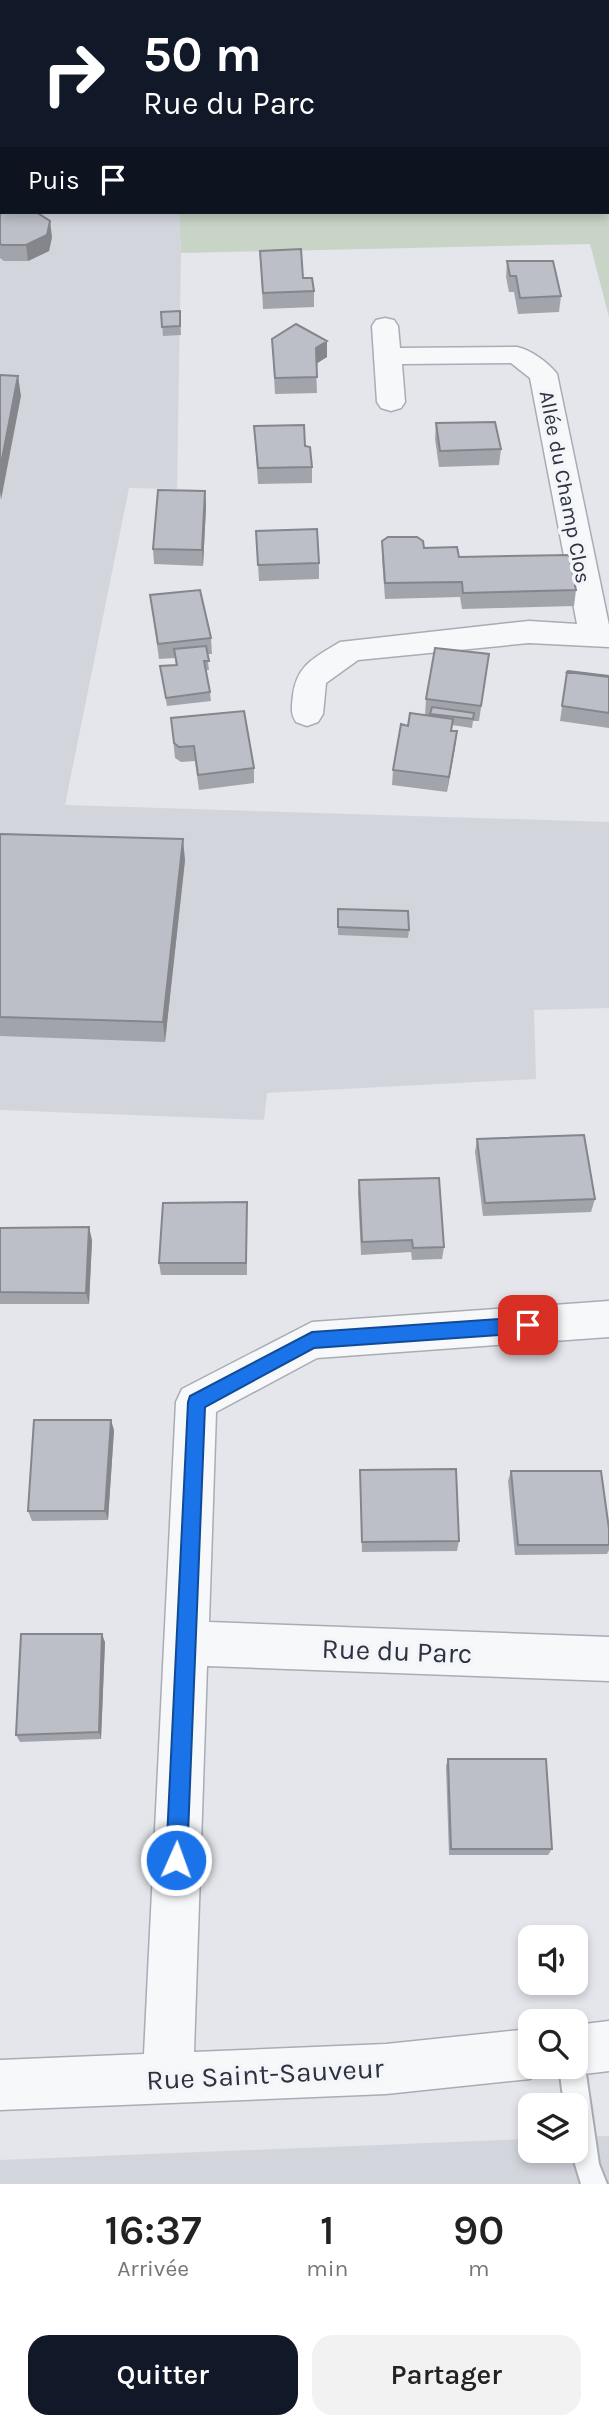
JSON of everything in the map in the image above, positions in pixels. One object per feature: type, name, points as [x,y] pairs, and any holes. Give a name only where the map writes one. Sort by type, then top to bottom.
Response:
[{"type":"street","points":[[385,326],[391,402]]},
{"type":"street","name":"Allée du Champ Clos","points":[[389,356],[517,355],[543,374],[601,635]]},
{"type":"street","points":[[307,714],[311,679],[325,666],[351,650],[529,632],[601,635]]},
{"type":"street","points":[[168,2078],[196,1402],[312,1340],[609,1319]]},
{"type":"street","name":"Rue du Parc","points":[[185,1643],[609,1659]]},
{"type":"street","points":[[588,2049],[609,2046]]},
{"type":"street","name":"Rue Saint-Sauveur","points":[[0,2085],[386,2069],[518,2055]]},
{"type":"lane","points":[[574,2079],[586,2164],[594,2184]]},
{"type":"shaded area","points":[[0,214],[179,214],[181,253],[177,489],[129,488],[65,805],[609,822],[609,1008],[534,1010],[536,1079],[267,1093],[264,1120],[0,1110]]},
{"type":"shaded area","points":[[609,2136],[609,2184],[0,2184],[0,2160],[518,2139],[518,2163],[588,2163],[588,2137]]},
{"type":"green space","points":[[179,214],[609,214],[609,317],[590,244],[181,253]]},
{"type":"building","points":[[0,214],[39,214],[50,221],[47,235],[26,245],[0,244]]},
{"type":"building","points":[[301,249],[303,278],[312,278],[314,291],[263,293],[260,251]]},
{"type":"building","points":[[507,261],[553,261],[561,296],[520,298],[516,276],[510,276]]},
{"type":"building","points":[[180,311],[180,326],[162,327],[161,312]]},
{"type":"building","points":[[296,324],[327,341],[316,348],[317,377],[275,378],[272,339]]},
{"type":"building","points":[[0,375],[18,376],[0,469]]},
{"type":"building","points":[[495,422],[501,449],[440,451],[436,423]]},
{"type":"building","points":[[304,425],[305,446],[310,447],[312,467],[258,468],[254,426]]},
{"type":"building","points":[[158,490],[205,491],[202,550],[153,549]]},
{"type":"building","points":[[317,529],[319,563],[258,565],[256,531]]},
{"type":"building","points":[[388,537],[417,537],[423,541],[424,548],[457,547],[459,557],[569,555],[576,590],[463,593],[462,582],[385,583],[382,541]]},
{"type":"building","points":[[200,590],[211,638],[158,644],[150,595]]},
{"type":"building","points":[[206,646],[209,661],[204,661],[210,692],[166,698],[160,666],[177,665],[174,649]]},
{"type":"building","points":[[435,648],[489,654],[481,706],[426,699]]},
{"type":"building","points":[[567,672],[609,676],[609,677]]},
{"type":"building","points":[[567,672],[609,677],[609,713],[562,706]]},
{"type":"building","points":[[432,707],[474,713],[473,719],[430,714]]},
{"type":"building","points":[[244,711],[254,768],[198,775],[194,746],[179,747],[174,743],[171,718]]},
{"type":"building","points":[[410,713],[453,719],[451,731],[457,731],[449,777],[393,770],[401,724],[408,726]]},
{"type":"building","points":[[0,834],[183,839],[163,1022],[0,1017]]},
{"type":"building","points":[[338,909],[408,911],[409,930],[338,927]]},
{"type":"building","points":[[584,1135],[595,1199],[485,1203],[477,1139]]},
{"type":"building","points":[[439,1178],[444,1247],[413,1248],[412,1240],[362,1242],[359,1180]]},
{"type":"building","points":[[247,1202],[246,1263],[159,1263],[163,1203]]},
{"type":"building","points":[[89,1227],[86,1293],[0,1292],[0,1228]]},
{"type":"building","points":[[34,1420],[111,1420],[105,1511],[28,1511]]},
{"type":"building","points":[[456,1469],[459,1541],[362,1542],[360,1470]]},
{"type":"building","points":[[511,1471],[601,1471],[609,1545],[518,1545]]},
{"type":"building","points":[[21,1634],[102,1634],[99,1732],[16,1735]]},
{"type":"building","points":[[448,1759],[546,1759],[552,1849],[451,1849]]},
{"type":"route","points":[[176,1860],[196,1402],[312,1340],[528,1325]]}]
